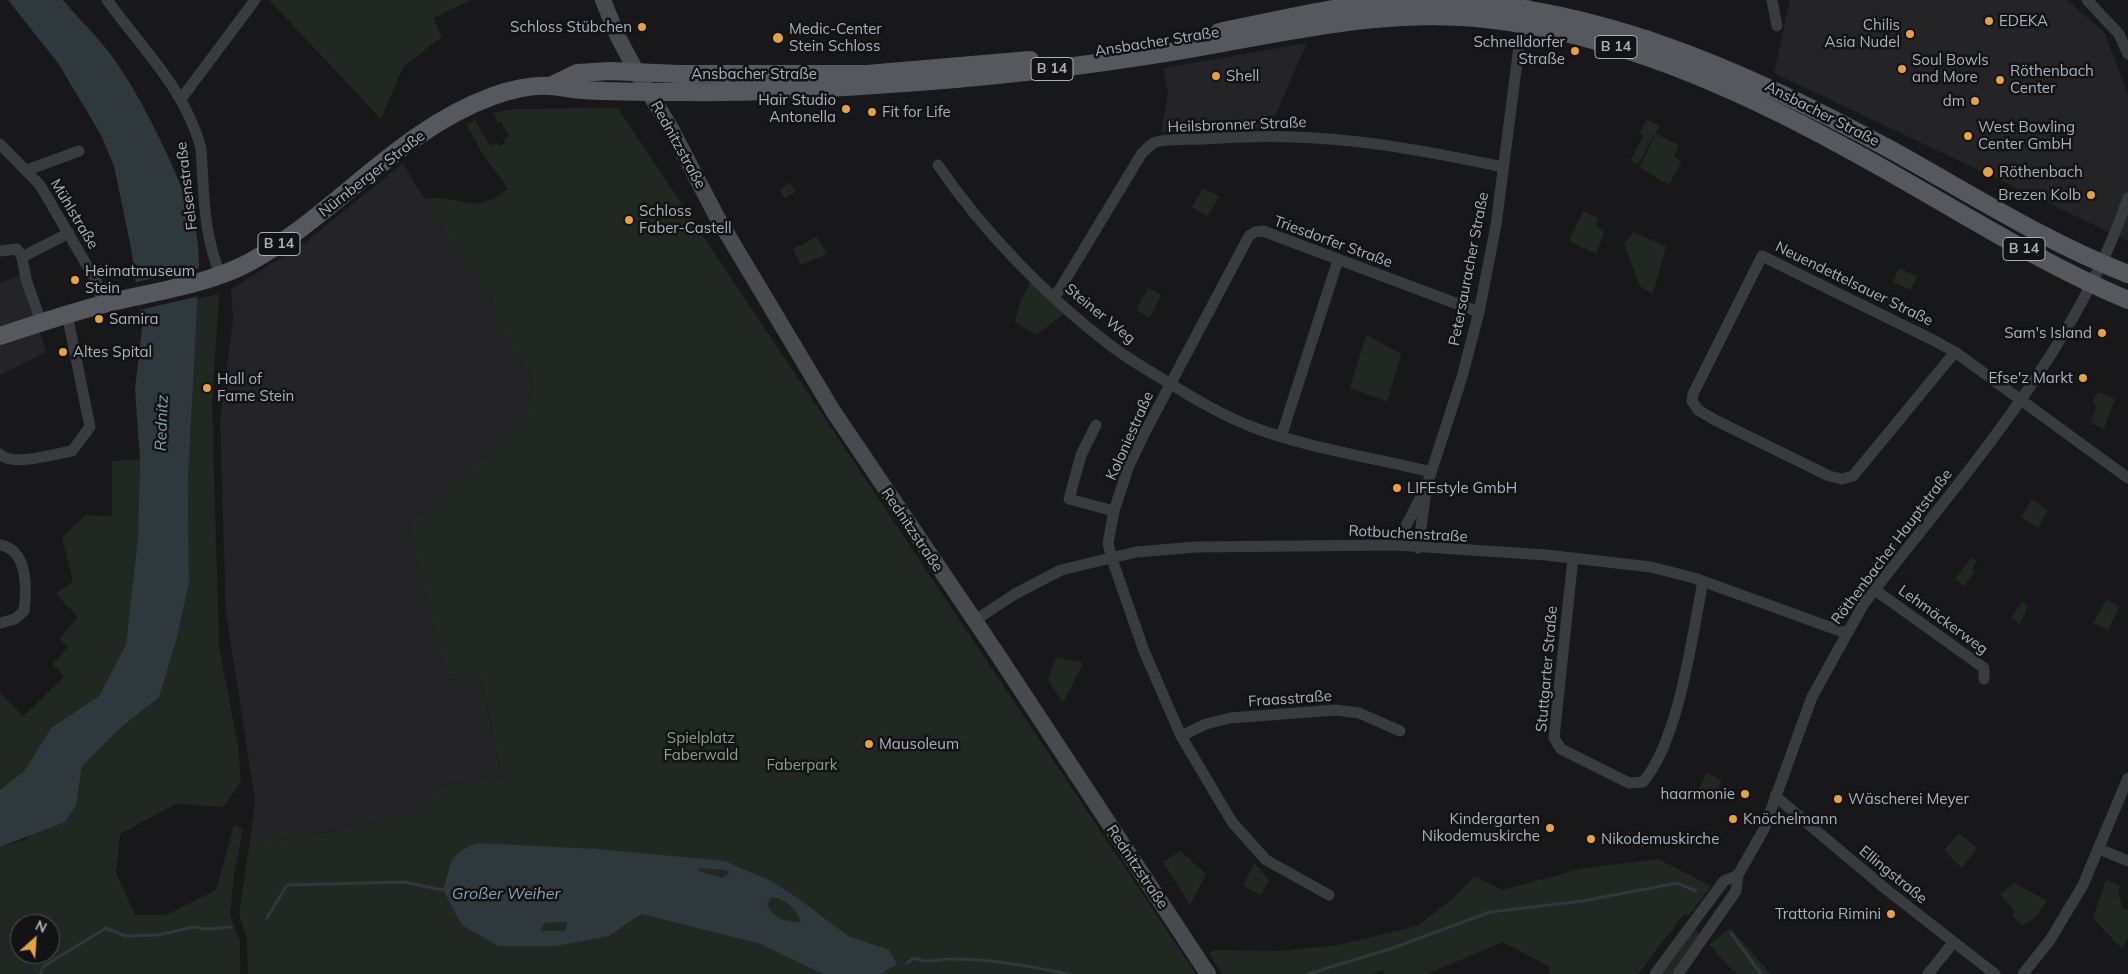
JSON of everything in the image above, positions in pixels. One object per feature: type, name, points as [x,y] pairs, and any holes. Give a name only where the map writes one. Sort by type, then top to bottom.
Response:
[{"type":"main road","name":"Rednitzstraße","points":[[603,0],[618,37],[647,91],[669,125],[718,216],[833,411],[1208,974]]},
{"type":"main road","name":"Ansbacher Straße","points":[[637,72],[753,75],[867,74],[1039,59],[1094,52],[1374,4],[1450,0],[1525,4],[1626,31],[1686,51],[1750,77],[1822,113],[2029,228],[2101,264],[2128,274]]},
{"type":"main road","name":"Ansbacher Straße","points":[[647,91],[808,89],[954,80],[1098,63],[1325,25],[1383,18],[1464,17],[1522,25],[1610,46],[1716,84],[1849,149],[2020,246],[2091,284],[2128,300]]},
{"type":"main road","name":"Nürnberger Straße","points":[[552,85],[577,73],[637,72]]},
{"type":"main road","name":"Nürnberger Straße","points":[[103,304],[221,276],[254,259],[300,230],[390,157],[454,114],[496,95],[523,88],[552,85],[578,90],[647,91]]},
{"type":"main road","name":"B 14","points":[[0,336],[103,304]]},
{"type":"street","name":"Felsenstraße","points":[[106,0],[155,59],[181,100],[201,148],[206,230],[214,260],[221,276]]},
{"type":"street","points":[[181,100],[255,0]]},
{"type":"street","points":[[1772,0],[1777,26]]},
{"type":"street","points":[[2087,0],[2119,34],[2128,54]]},
{"type":"street","points":[[1522,25],[1525,4]]},
{"type":"street","name":"Petersauracher Straße","points":[[1396,545],[1431,472],[1462,377],[1479,312],[1496,225],[1522,25]]},
{"type":"street","name":"Heilsbronner Straße","points":[[1055,297],[1142,153],[1154,143],[1227,137],[1294,135],[1406,147],[1503,168]]},
{"type":"street","name":"Mühlstraße","points":[[0,144],[40,185],[96,281],[103,304]]},
{"type":"street","name":"Mühlstraße","points":[[27,170],[79,151]]},
{"type":"street","name":"Steiner Weg","points":[[938,165],[961,199],[993,236],[1055,297],[1112,347],[1170,384],[1225,414],[1281,437],[1431,472]]},
{"type":"street","points":[[2091,284],[2128,198]]},
{"type":"street","name":"Triesdorfer Straße","points":[[1170,384],[1249,236],[1255,232],[1263,231],[1479,312]]},
{"type":"street","points":[[22,257],[69,233]]},
{"type":"street","points":[[0,251],[17,249],[22,257],[26,279],[41,322]]},
{"type":"street","name":"Neuendettelsauer Straße","points":[[1955,352],[1853,476],[1847,479],[1829,476],[1701,413],[1692,401],[1693,394],[1762,256],[1955,352],[2022,400],[2051,424],[2128,478]]},
{"type":"street","points":[[1281,437],[1338,260]]},
{"type":"street","name":"Röthenbacher Hauptstraße","points":[[1678,974],[1736,891],[1738,875],[1764,829],[1812,697],[1846,633],[1875,590],[2022,400],[2057,347],[2091,284]]},
{"type":"street","points":[[0,454],[3,457],[17,461],[72,451],[90,427],[67,314]]},
{"type":"street","name":"Koloniestraße","points":[[1170,384],[1128,468],[1114,511],[1108,543],[1112,559],[1144,651],[1181,736],[1232,822],[1266,860],[1329,895]]},
{"type":"street","points":[[1096,425],[1081,455],[1069,499],[1114,511]]},
{"type":"street","name":"Petersauracher Straße","points":[[1418,548],[1426,485]]},
{"type":"street","points":[[0,545],[10,547],[21,559],[26,597],[24,611],[15,619],[0,623]]},
{"type":"street","name":"Rotbuchenstraße","points":[[974,621],[1015,594],[1061,570],[1136,552],[1196,547],[1396,545],[1573,558],[1651,567],[1703,582],[1846,633]]},
{"type":"street","name":"Stuttgarter Straße","points":[[1573,558],[1554,738],[1561,748],[1629,783],[1643,782],[1652,771],[1670,728],[1678,703],[1703,582]]},
{"type":"street","name":"Lehmäckerweg","points":[[1875,590],[1984,668],[1984,679]]},
{"type":"street","name":"Fraasstraße","points":[[1181,736],[1206,724],[1230,718],[1336,710],[1359,713],[1400,731]]},
{"type":"street","points":[[2024,974],[2061,923],[2083,885],[2128,778]]},
{"type":"street","name":"Ellingstraße","points":[[1775,796],[1858,867],[1994,974]]},
{"type":"street","points":[[2099,849],[2128,861]]},
{"type":"street","name":"Röthenbacher Hauptstraße","points":[[1655,974],[1724,881],[1738,875]]},
{"type":"street","points":[[1928,974],[1953,942]]},
{"type":"shaded area","points":[[1790,0],[2067,0],[2104,32],[2128,94],[2128,241],[1774,73]]},
{"type":"shaded area","points":[[1307,43],[1270,127],[1161,132],[1168,94],[1163,68]]},
{"type":"shaded area","points":[[403,163],[424,199],[492,300],[507,340],[531,375],[534,390],[530,400],[531,412],[482,461],[449,680],[481,676],[502,778],[443,785],[407,817],[273,842],[251,835],[255,800],[226,613],[220,420],[233,320],[231,289],[302,245]]},
{"type":"shaded area","points":[[23,275],[46,352],[0,375],[0,283]]},
{"type":"green space","points":[[269,0],[471,0],[433,18],[442,37],[403,67],[381,119]]},
{"type":"green space","name":"Faberpark","points":[[618,108],[1196,974],[248,974],[247,940],[239,913],[251,835],[273,842],[407,817],[443,785],[502,778],[481,676],[449,680],[410,525],[482,461],[531,412],[526,405],[534,390],[531,375],[507,340],[492,300],[424,199],[448,199],[466,203],[484,202],[495,198],[508,189],[481,151],[466,124],[475,120],[490,146],[497,143],[499,146],[505,143],[504,140],[509,136],[501,121],[498,123],[493,113],[513,109]]},
{"type":"green space","points":[[1647,120],[1660,126],[1638,164],[1630,161],[1643,136],[1640,132]]},
{"type":"green space","points":[[1656,134],[1679,145],[1674,156],[1681,162],[1669,185],[1639,167]]},
{"type":"green space","points":[[790,183],[796,192],[784,198],[780,189]]},
{"type":"green space","points":[[1203,188],[1219,196],[1208,216],[1192,207]]},
{"type":"green space","points":[[1583,211],[1598,218],[1596,226],[1604,232],[1596,254],[1569,241]]},
{"type":"green space","points":[[1633,232],[1666,246],[1653,294],[1640,286],[1624,244]]},
{"type":"green space","points":[[817,237],[827,254],[801,265],[793,249]]},
{"type":"green space","points":[[1899,268],[1917,276],[1911,290],[1893,282]]},
{"type":"green space","points":[[1031,281],[1066,312],[1036,335],[1015,322],[1020,303]]},
{"type":"green space","points":[[1148,288],[1161,295],[1150,318],[1136,310]]},
{"type":"green space","points":[[219,294],[212,404],[219,646],[238,746],[241,782],[223,807],[176,804],[120,834],[116,873],[135,915],[166,915],[216,890],[234,825],[243,829],[234,875],[230,915],[240,941],[240,974],[0,974],[0,847],[24,840],[76,805],[82,767],[118,730],[159,696],[177,638],[189,583],[188,481],[196,299]]},
{"type":"green space","points":[[1366,335],[1401,354],[1387,402],[1350,388]]},
{"type":"green space","points":[[2098,392],[2115,399],[2104,429],[2091,423],[2096,408],[2093,400]]},
{"type":"green space","points":[[140,459],[138,537],[127,645],[99,696],[51,728],[24,771],[0,790],[0,693],[23,716],[64,677],[52,664],[68,647],[59,639],[78,617],[56,594],[73,581],[62,537],[86,515],[112,516],[112,461]]},
{"type":"green space","points":[[2032,499],[2048,510],[2038,528],[2021,517]]},
{"type":"green space","points":[[1971,557],[1977,562],[1972,569],[1975,571],[1964,586],[1955,579]]},
{"type":"green space","points":[[2107,599],[2119,607],[2108,630],[2093,623]]},
{"type":"green space","points":[[2022,602],[2027,605],[2025,614],[2019,624],[2011,618]]},
{"type":"green space","points":[[1056,657],[1083,663],[1063,703],[1048,680]]},
{"type":"green space","points":[[1707,773],[1722,780],[1714,796],[1698,790]]},
{"type":"green space","points":[[1959,833],[1977,848],[1962,868],[1944,850]]},
{"type":"green space","points":[[1180,851],[1206,874],[1190,905],[1163,862]]},
{"type":"green space","points":[[1658,859],[1711,886],[1689,916],[1684,914],[1638,974],[1548,974],[1550,967],[1503,942],[1427,974],[1385,974],[1383,970],[1372,974],[1222,974],[1209,953],[1215,950],[1279,951],[1338,945],[1417,926],[1452,899],[1475,876],[1502,890],[1584,868]]},
{"type":"green space","points":[[1254,863],[1269,880],[1261,895],[1243,886]]},
{"type":"green space","points":[[2106,880],[2120,886],[2118,892],[2123,909],[2128,910],[2128,937],[2122,949],[2093,918]]},
{"type":"green space","points":[[2014,883],[2047,901],[2036,917],[2022,926],[2012,915],[2015,912],[2000,894]]},
{"type":"green space","points":[[1694,928],[1703,936],[1671,974],[1661,974]]},
{"type":"green space","points":[[1730,928],[1771,974],[1736,974],[1709,945]]},
{"type":"water","name":"Rednitz","points":[[8,0],[63,0],[117,63],[142,104],[166,151],[185,196],[194,222],[199,265],[188,481],[189,583],[177,638],[159,697],[118,730],[82,767],[76,805],[65,822],[0,847],[0,790],[24,771],[51,728],[99,696],[126,645],[138,537],[140,459],[135,389],[142,328],[131,248],[114,166],[101,135],[58,63]]},
{"type":"water","name":"Großer Weiher","points":[[477,843],[598,849],[725,861],[771,881],[796,897],[848,936],[889,950],[897,964],[880,974],[823,974],[758,943],[641,914],[609,936],[556,946],[498,946],[462,925],[443,890],[452,861],[455,856]],"holes":[[[699,868],[726,870],[729,874],[722,878],[699,871]],[[771,897],[786,902],[793,908],[801,922],[781,919],[773,913],[767,904]],[[554,922],[567,922],[565,931],[540,931],[545,923]]]},
{"type":"pier","points":[[201,268],[199,296],[140,310],[136,282]]},
{"type":"waterway","points":[[267,918],[287,885],[404,882],[443,890]]},
{"type":"waterway","points":[[1308,974],[1393,948],[1490,912],[1583,901],[1677,883],[1696,891]]},
{"type":"waterway","points":[[40,974],[44,966],[106,928],[125,936],[157,935],[194,927],[207,929],[230,927]]},
{"type":"waterway","points":[[1731,933],[1761,974]]},
{"type":"waterway","points":[[907,963],[914,958],[929,961],[952,959],[981,960],[1067,974]]},
{"type":"place","name":"EDEKA","points":[[1989,21]]},
{"type":"place","name":"Schloss Stübchen","points":[[642,27]]},
{"type":"place","name":"Chilis Asia Nudel","points":[[1910,34]]},
{"type":"place","name":"Medic-Center Stein Schloss","points":[[778,38]]},
{"type":"place","name":"Schnelldorfer Straße","points":[[1575,51]]},
{"type":"place","name":"Soul Bowls and More","points":[[1902,69]]},
{"type":"place","name":"Shell","points":[[1216,76]]},
{"type":"place","name":"Röthenbach Center","points":[[2000,80]]},
{"type":"place","name":"dm","points":[[1975,101]]},
{"type":"place","name":"Hair Studio Antonella","points":[[846,109]]},
{"type":"place","name":"Fit for Life","points":[[872,112]]},
{"type":"place","name":"West Bowling Center GmbH","points":[[1968,136]]},
{"type":"place","name":"Röthenbach","points":[[1988,172]]},
{"type":"place","name":"Brezen Kolb","points":[[2091,195]]},
{"type":"place","name":"Schloss Faber-Castell","points":[[629,220]]},
{"type":"place","name":"Heimatmuseum Stein","points":[[75,280]]},
{"type":"place","name":"Samira","points":[[99,319]]},
{"type":"place","name":"Sam's Island","points":[[2102,333]]},
{"type":"place","name":"Altes Spital","points":[[63,352]]},
{"type":"place","name":"Efse'z Markt","points":[[2083,378]]},
{"type":"place","name":"Hall of Fame Stein","points":[[207,388]]},
{"type":"place","name":"LIFEstyle GmbH","points":[[1397,488]]},
{"type":"place","name":"Mausoleum","points":[[869,744]]},
{"type":"place","name":"haarmonie","points":[[1745,794]]},
{"type":"place","name":"Wäscherei Meyer","points":[[1838,799]]},
{"type":"place","name":"Knöchelmann","points":[[1733,819]]},
{"type":"place","name":"Kindergarten Nikodemuskirche","points":[[1550,828]]},
{"type":"place","name":"Nikodemuskirche","points":[[1591,839]]},
{"type":"place","name":"Trattoria Rimini","points":[[1891,914]]},
{"type":"park label","name":"Spielplatz Faberwald","points":[[701,746]]}]
